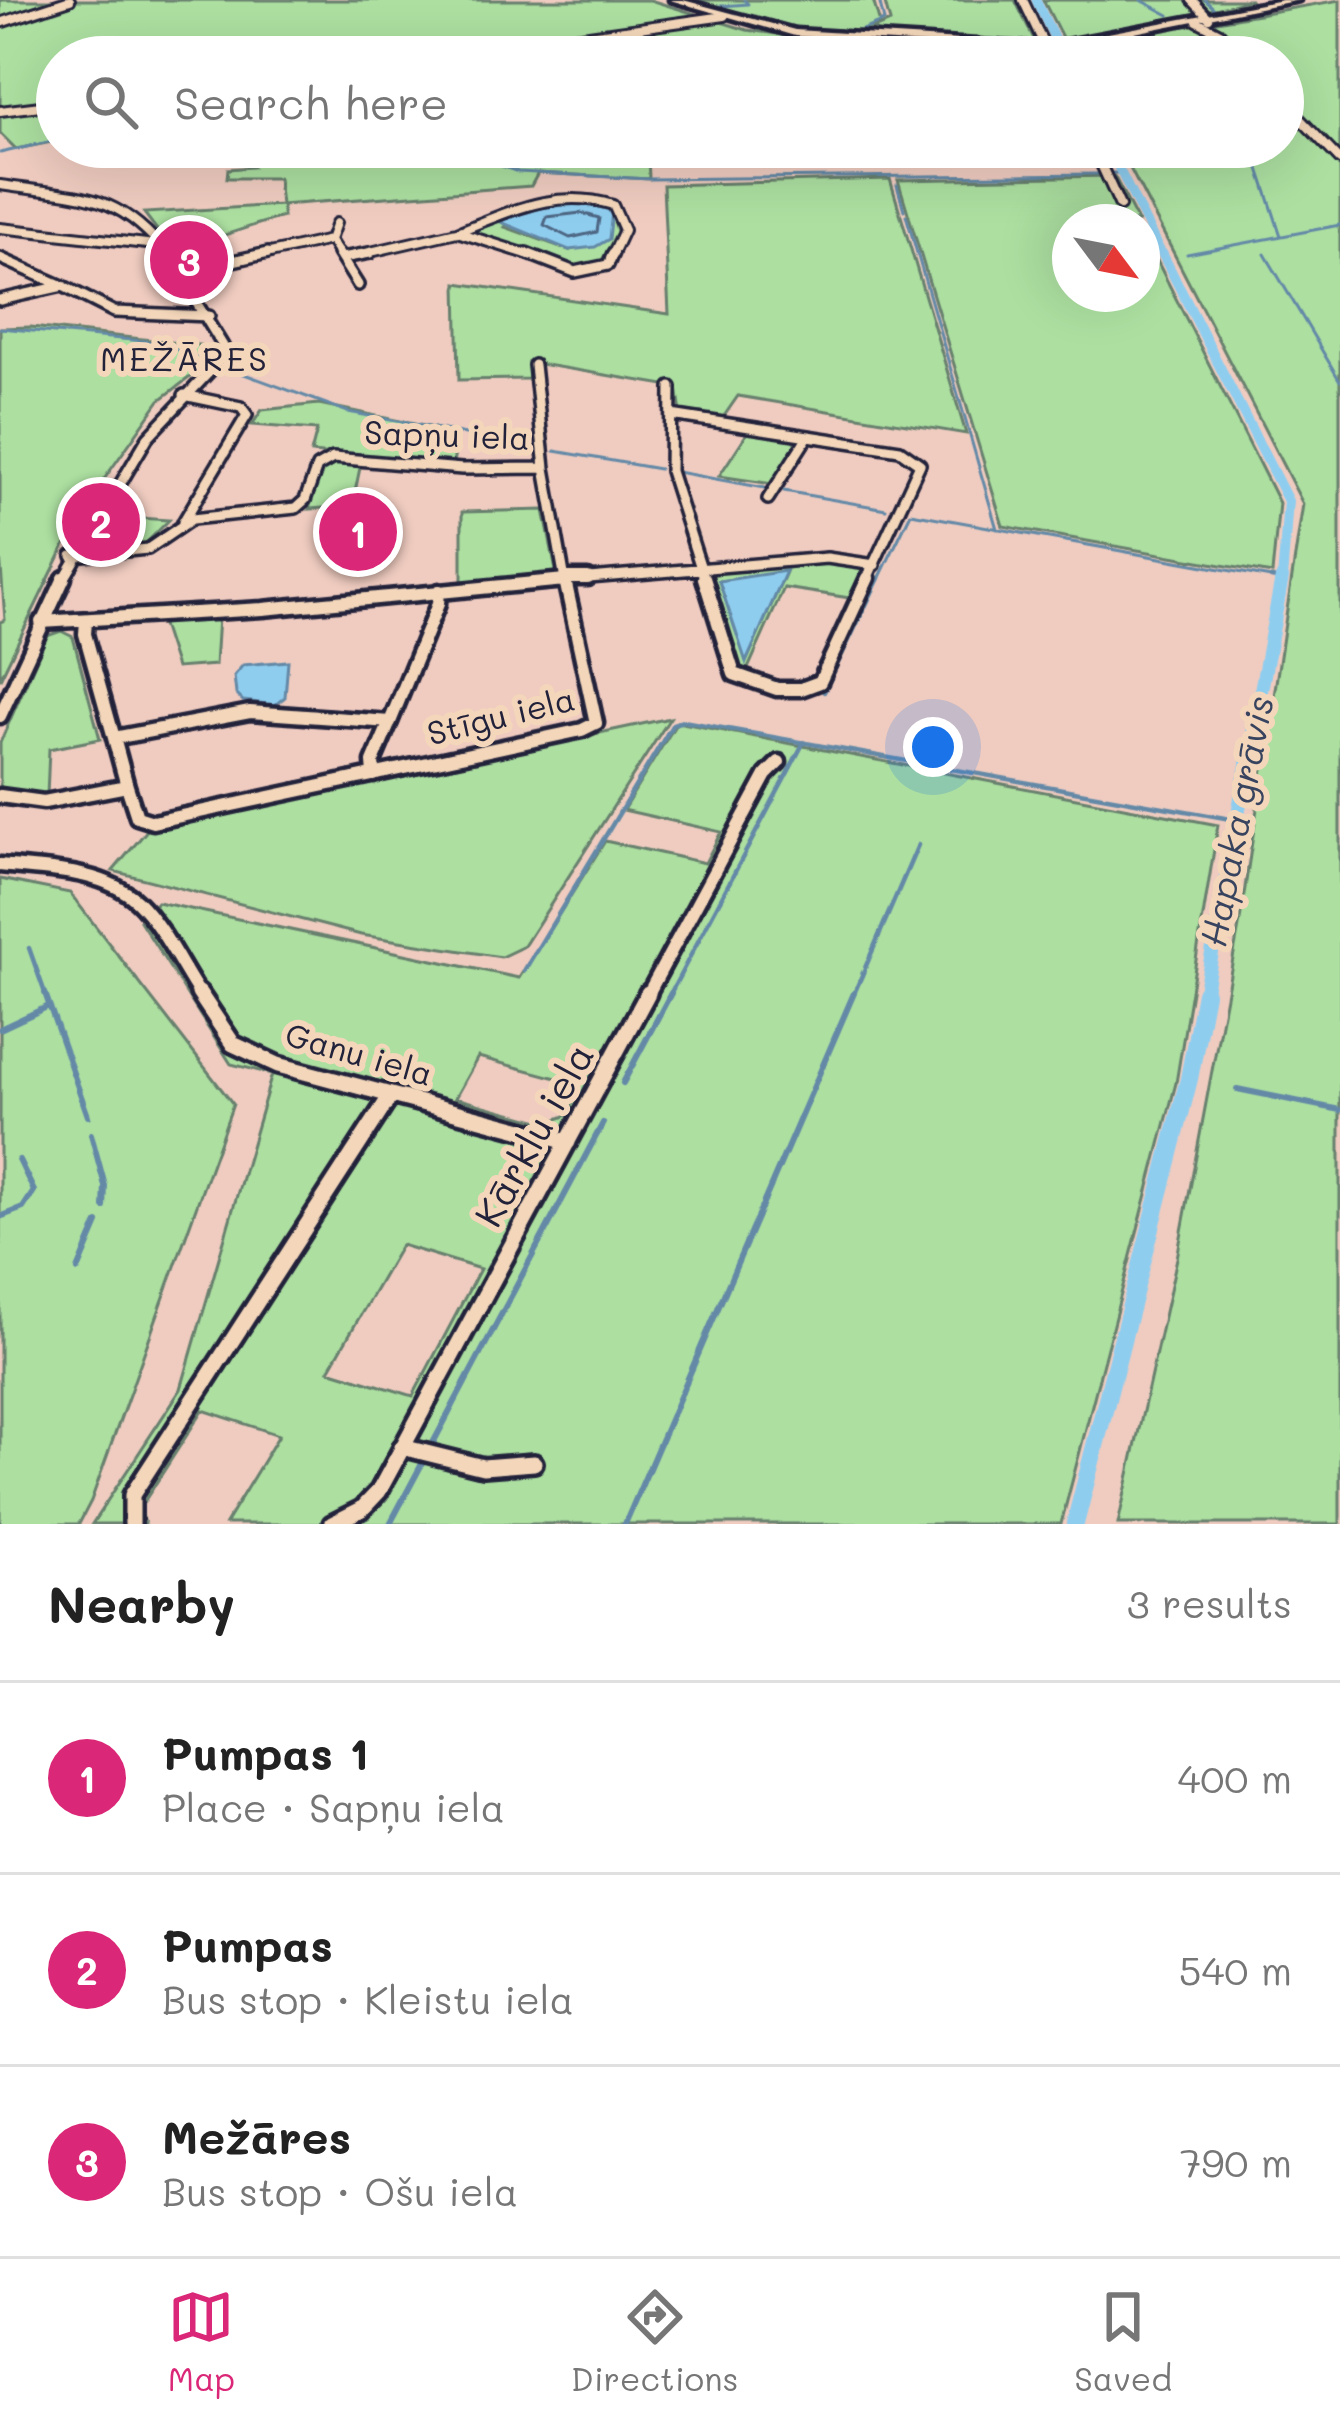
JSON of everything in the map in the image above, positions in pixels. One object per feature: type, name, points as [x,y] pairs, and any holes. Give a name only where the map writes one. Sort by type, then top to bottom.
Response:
[{"type":"main road","points":[[674,0],[776,30],[822,36]]},
{"type":"main road","points":[[1127,36],[1294,0]]},
{"type":"street","points":[[0,23],[70,0]]},
{"type":"street","points":[[1023,0],[1040,36]]},
{"type":"street","points":[[1192,0],[1209,18]]},
{"type":"street","points":[[555,36],[725,16]]},
{"type":"street","points":[[1197,21],[1223,36]]},
{"type":"street","points":[[0,112],[36,107]]},
{"type":"street","points":[[1304,123],[1340,160]]},
{"type":"street","points":[[1103,168],[1119,204]]},
{"type":"street","points":[[0,185],[131,214],[180,273],[223,346],[220,363],[155,427],[72,556],[0,716]]},
{"type":"street","points":[[342,258],[457,232],[512,208],[580,198],[614,205],[624,230],[607,266],[583,273],[457,232]]},
{"type":"street","points":[[330,240],[336,223]]},
{"type":"street","points":[[0,228],[156,245]]},
{"type":"street","points":[[180,273],[330,240]]},
{"type":"street","points":[[330,240],[358,285]]},
{"type":"street","points":[[0,258],[114,312],[208,316]]},
{"type":"street","points":[[0,300],[63,286]]},
{"type":"street","name":"Sapņu iela","points":[[72,556],[143,551],[182,523],[296,508],[305,500],[316,467],[333,458],[452,468],[544,468],[534,365]]},
{"type":"street","points":[[671,387],[670,471],[737,677],[802,691],[820,682],[920,464],[904,452],[671,415]]},
{"type":"street","points":[[182,523],[248,415],[242,407],[183,395]]},
{"type":"street","points":[[768,499],[808,436]]},
{"type":"street","points":[[544,468],[565,580]]},
{"type":"street","points":[[41,622],[827,558],[875,565]]},
{"type":"street","name":"Stīgu iela","points":[[127,786],[137,817],[153,822],[582,730],[596,723],[565,580]]},
{"type":"street","points":[[374,775],[373,762],[438,604],[439,591]]},
{"type":"street","points":[[0,796],[50,802],[127,786],[85,634],[86,621]]},
{"type":"street","points":[[114,738],[250,712],[390,722]]},
{"type":"street","name":"Kārklu iela","points":[[332,1524],[362,1509],[379,1491],[766,775],[779,762]]},
{"type":"street","name":"Ganu iela","points":[[0,865],[84,874],[122,890],[137,902],[241,1051],[568,1142]]},
{"type":"street","points":[[132,1522],[132,1496],[391,1095]]},
{"type":"street","points":[[402,1447],[470,1468],[499,1471],[535,1462]]},
{"type":"green space","points":[[0,0],[650,0],[747,30],[792,36],[36,36],[36,145],[16,149],[0,133]]},
{"type":"green space","points":[[678,0],[873,0],[880,24],[868,31],[890,22],[884,0],[1015,0],[1033,36],[897,36],[797,31]]},
{"type":"green space","points":[[1043,0],[1252,0],[1178,18],[1188,26],[1340,0],[1340,1524],[1118,1524],[1177,1258],[1240,921],[1303,504],[1160,227],[1160,204],[1148,204],[1130,168],[1304,168],[1304,36],[1061,36]]},
{"type":"green space","points":[[649,168],[649,179],[538,173],[531,186],[282,205],[283,217],[212,239],[169,246],[144,213],[281,205],[278,178],[227,178],[228,169]]},
{"type":"green space","points":[[1114,176],[1129,204],[1052,204],[1052,312],[1160,312],[1160,267],[1279,503],[1272,574],[1003,526],[898,180]]},
{"type":"green space","points":[[890,179],[966,434],[738,396],[722,419],[681,413],[677,387],[528,362],[529,379],[459,380],[457,283],[669,314],[663,185]]},
{"type":"green space","points":[[574,199],[612,209],[617,232],[598,268],[581,267],[467,232],[493,216]],"holes":[[[565,202],[569,250],[505,227],[519,211]]]},
{"type":"green space","points":[[31,327],[208,346],[206,365],[160,400],[81,512],[0,679],[0,622],[5,620],[0,554],[0,328]]},
{"type":"green space","points":[[319,404],[457,433],[453,466],[311,453],[317,430],[252,425],[262,410]]},
{"type":"green space","points":[[750,429],[801,437],[773,484],[719,476]]},
{"type":"green space","points":[[338,461],[361,463],[352,506],[309,509],[322,469]]},
{"type":"green space","points":[[544,510],[557,576],[462,586],[462,512]]},
{"type":"green space","points":[[108,516],[169,520],[144,545],[90,551]]},
{"type":"green space","points":[[833,561],[866,567],[850,598],[784,588],[746,673],[739,672],[706,573]],"holes":[[[786,572],[747,660],[719,581]]]},
{"type":"green space","points":[[218,617],[215,665],[176,668],[161,622]]},
{"type":"green space","points":[[61,631],[73,637],[100,739],[49,749],[47,796],[0,788],[0,743],[47,636]]},
{"type":"green space","points":[[670,718],[524,946],[501,957],[361,935],[113,871],[148,829]]},
{"type":"green space","points":[[677,722],[1218,825],[1176,1083],[1061,1524],[225,1524],[279,1435],[203,1410],[140,1508],[145,1524],[92,1524],[181,1389],[272,1074],[231,1064],[140,921],[157,902],[519,978],[605,841],[705,863],[721,832],[623,810]],"holes":[[[478,1057],[579,1084],[568,1115],[547,1123],[455,1098]],[[401,1245],[480,1269],[413,1396],[329,1370]]]},
{"type":"green space","points":[[0,879],[70,893],[233,1104],[79,1524],[0,1524]]},
{"type":"water","points":[[565,202],[602,204],[612,211],[609,239],[595,247],[569,250],[496,220]]},
{"type":"water","points":[[786,571],[746,662],[719,581]]},
{"type":"water","points":[[288,661],[285,697],[275,705],[243,701],[236,694],[234,676],[243,665]]},
{"type":"waterway","points":[[707,7],[748,4],[744,0]]},
{"type":"waterway","points":[[850,35],[884,21],[879,0]]},
{"type":"waterway","name":"Hapaka grāvis","points":[[1036,0],[1053,36]]},
{"type":"waterway","points":[[1141,0],[1169,15]]},
{"type":"waterway","points":[[1205,0],[1218,12]]},
{"type":"waterway","points":[[1227,10],[1275,0]]},
{"type":"waterway","points":[[1198,25],[1210,36]]},
{"type":"waterway","points":[[0,153],[36,145]]},
{"type":"waterway","points":[[507,168],[649,179],[1098,174]]},
{"type":"waterway","name":"Hapaka grāvis","points":[[1119,168],[1163,256]]},
{"type":"waterway","points":[[1259,168],[1281,236]]},
{"type":"waterway","points":[[1110,173],[1121,173]]},
{"type":"waterway","points":[[897,185],[904,210]]},
{"type":"waterway","points":[[906,215],[997,529]]},
{"type":"waterway","points":[[1187,254],[1340,225]]},
{"type":"waterway","name":"Hapaka grāvis","points":[[1162,253],[1288,501],[1282,581]]},
{"type":"waterway","points":[[1265,254],[1340,381]]},
{"type":"waterway","points":[[0,328],[154,342],[208,360]]},
{"type":"waterway","points":[[228,368],[348,412],[535,447]]},
{"type":"waterway","points":[[555,451],[659,469]]},
{"type":"waterway","points":[[677,472],[765,488]]},
{"type":"waterway","points":[[784,491],[886,509]]},
{"type":"waterway","points":[[878,581],[911,513],[997,529]]},
{"type":"waterway","points":[[997,529],[1282,580],[1271,578]]},
{"type":"waterway","points":[[824,692],[879,578]]},
{"type":"waterway","name":"Hapaka grāvis","points":[[1204,996],[1282,578]]},
{"type":"waterway","points":[[524,971],[673,724],[683,721],[804,743]]},
{"type":"waterway","points":[[669,996],[804,743]]},
{"type":"waterway","points":[[804,743],[1236,820]]},
{"type":"waterway","points":[[853,996],[918,845]]},
{"type":"waterway","points":[[29,948],[46,996]]},
{"type":"waterway","points":[[45,993],[88,1116]]},
{"type":"waterway","points":[[623,1083],[671,993]]},
{"type":"waterway","points":[[625,1524],[854,993]]},
{"type":"waterway","name":"Hapaka grāvis","points":[[1075,1524],[1189,1079],[1205,993]]},
{"type":"waterway","points":[[0,1029],[49,1006]]},
{"type":"waterway","points":[[1237,1089],[1340,1110]]},
{"type":"waterway","points":[[390,1524],[603,1123]]},
{"type":"waterway","points":[[91,1134],[105,1186],[104,1207]]},
{"type":"waterway","points":[[0,1217],[23,1208],[34,1191],[19,1160]]},
{"type":"waterway","points":[[78,1270],[98,1223]]},
{"type":"place","name":"Mežāres","points":[[189,260]]},
{"type":"place","name":"Pumpas","points":[[101,522]]},
{"type":"place","name":"Pumpas 1","points":[[358,532]]},
{"type":"district","name":"MEŽĀRES","points":[[185,359]]}]
